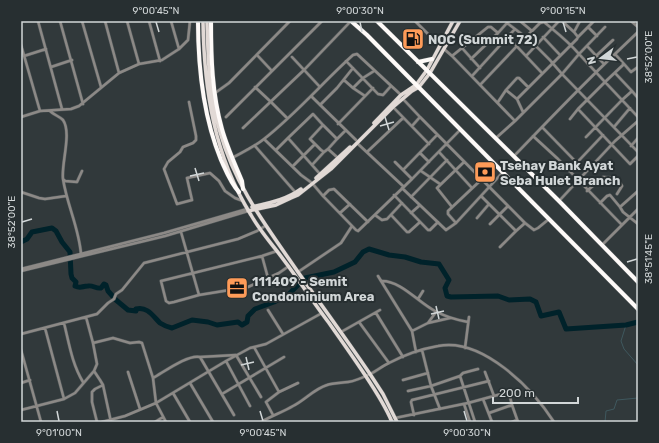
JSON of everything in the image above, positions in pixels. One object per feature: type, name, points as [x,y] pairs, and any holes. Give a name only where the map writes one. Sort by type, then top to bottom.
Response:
[{"type":"highway","points":[[198,21],[199,59],[208,122],[214,143],[224,168],[234,185],[241,191]]},
{"type":"highway","points":[[212,21],[211,60],[215,94],[222,128],[242,182],[241,191]]},
{"type":"highway","points":[[351,21],[418,86],[638,309]]},
{"type":"highway","points":[[377,21],[603,244],[638,282]]},
{"type":"highway","points":[[418,62],[432,59]]},
{"type":"main road","points":[[203,21],[207,89],[212,116],[226,161],[241,191],[298,272],[303,283],[322,313],[380,397],[392,422]]},
{"type":"main road","points":[[207,21],[211,89],[220,132],[237,182]]},
{"type":"main road","points":[[428,71],[439,45],[453,21]]},
{"type":"main road","points":[[254,209],[280,201],[296,193],[331,169],[402,97],[418,86],[444,49],[460,21]]},
{"type":"main road","points":[[248,210],[264,208],[287,201],[298,195],[357,142],[402,97]]},
{"type":"main road","points":[[241,191],[243,201],[259,229],[289,266],[300,277]]},
{"type":"main road","points":[[260,218],[261,212],[264,208]]},
{"type":"main road","points":[[303,283],[341,332],[370,374],[383,394],[396,420]]},
{"type":"street","points":[[38,21],[62,109]]},
{"type":"street","points":[[60,21],[83,104]]},
{"type":"street","points":[[82,21],[101,87]]},
{"type":"street","points":[[105,21],[119,73]]},
{"type":"street","points":[[127,21],[139,64]]},
{"type":"street","points":[[149,21],[160,61]]},
{"type":"street","points":[[171,21],[178,49]]},
{"type":"street","points":[[21,117],[40,111],[76,108],[83,104],[119,73],[139,64],[160,61],[166,58],[188,40],[190,21]]},
{"type":"street","points":[[215,94],[257,55],[290,21]]},
{"type":"street","points":[[226,117],[322,21]]},
{"type":"street","points":[[243,128],[304,70],[351,21]]},
{"type":"street","points":[[415,21],[439,45]]},
{"type":"street","points":[[520,21],[532,31]]},
{"type":"street","points":[[526,56],[559,21]]},
{"type":"street","points":[[562,21],[578,37]]},
{"type":"street","points":[[574,32],[580,21]]},
{"type":"street","points":[[517,99],[594,21]]},
{"type":"street","points":[[631,21],[638,27]]},
{"type":"street","points":[[471,59],[498,33],[507,22],[553,62],[562,74],[638,152]]},
{"type":"street","points":[[526,37],[542,22],[552,28],[571,45],[596,74],[638,117]]},
{"type":"street","points":[[452,56],[488,27],[491,27],[498,33]]},
{"type":"street","points":[[588,27],[597,36]]},
{"type":"street","points":[[495,139],[562,74],[605,27]]},
{"type":"street","points":[[472,76],[515,29]]},
{"type":"street","points":[[514,156],[578,90],[596,74],[604,64],[638,32]]},
{"type":"street","points":[[508,37],[542,73]]},
{"type":"street","points":[[543,37],[560,55]]},
{"type":"street","points":[[596,56],[613,40]]},
{"type":"street","points":[[21,45],[40,111]]},
{"type":"street","points":[[587,46],[604,64]]},
{"type":"street","points":[[480,85],[516,47]]},
{"type":"street","points":[[462,48],[480,68]]},
{"type":"street","points":[[24,56],[46,49]]},
{"type":"street","points":[[444,49],[515,120]]},
{"type":"street","points":[[232,158],[255,146],[264,139],[311,96],[353,54],[357,54],[402,97],[446,144],[525,223],[536,230],[549,218]]},
{"type":"street","points":[[615,54],[631,72],[638,67]]},
{"type":"street","points":[[257,55],[272,71]]},
{"type":"street","points":[[292,57],[320,87]]},
{"type":"street","points":[[51,67],[72,60]]},
{"type":"street","points":[[346,61],[374,88],[378,94],[383,95],[391,86]]},
{"type":"street","points":[[570,119],[587,99],[624,64]]},
{"type":"street","points":[[320,105],[344,80],[353,68]]},
{"type":"street","points":[[353,88],[374,71]]},
{"type":"street","points":[[615,73],[638,98]]},
{"type":"street","points":[[498,102],[506,90],[518,78],[528,87]]},
{"type":"street","points":[[344,80],[365,96]]},
{"type":"street","points":[[256,87],[287,118]]},
{"type":"street","points":[[338,124],[374,88]]},
{"type":"street","points":[[506,90],[517,99],[523,112]]},
{"type":"street","points":[[586,137],[632,91]]},
{"type":"street","points":[[311,96],[411,197],[446,230],[456,223],[503,172]]},
{"type":"street","points":[[189,102],[196,140],[193,143],[183,146],[180,152],[168,162],[164,169],[177,204],[192,200],[186,178],[210,173],[219,181],[225,191],[235,198],[243,201]]},
{"type":"street","points":[[393,107],[429,144]]},
{"type":"street","points":[[614,127],[630,108]]},
{"type":"street","points":[[578,109],[630,164],[638,156]]},
{"type":"street","points":[[50,110],[53,114],[62,119],[66,126],[66,151],[63,179],[66,196],[80,242],[81,254]]},
{"type":"street","points":[[276,150],[313,114],[337,139]]},
{"type":"street","points":[[412,126],[420,117]]},
{"type":"street","points":[[367,152],[403,118]]},
{"type":"street","points":[[559,201],[612,144],[638,121]]},
{"type":"street","points":[[324,125],[310,139],[324,152]]},
{"type":"street","points":[[542,127],[577,163]]},
{"type":"street","points":[[312,165],[346,130]]},
{"type":"street","points":[[264,139],[311,183],[358,231],[460,130]]},
{"type":"street","points":[[403,170],[438,135]]},
{"type":"street","points":[[569,171],[603,135]]},
{"type":"street","points":[[533,136],[622,225]]},
{"type":"street","points":[[288,138],[320,174]]},
{"type":"street","points":[[631,146],[638,138]]},
{"type":"street","points":[[293,166],[315,144]]},
{"type":"street","points":[[255,146],[296,193]]},
{"type":"street","points":[[328,149],[338,158]]},
{"type":"street","points":[[439,152],[472,188]]},
{"type":"street","points":[[420,153],[429,162]]},
{"type":"street","points":[[411,197],[446,160]]},
{"type":"street","points":[[395,162],[412,179]]},
{"type":"street","points":[[452,207],[437,188],[464,162]]},
{"type":"street","points":[[421,170],[429,178],[440,184]]},
{"type":"street","points":[[63,179],[65,181],[77,182],[82,171]]},
{"type":"street","points":[[587,191],[603,177],[617,178],[622,184],[617,194]]},
{"type":"street","points":[[456,223],[448,214],[448,211],[482,179]]},
{"type":"street","points":[[323,196],[329,190],[334,189],[368,222]]},
{"type":"street","points":[[620,207],[638,191]]},
{"type":"street","points":[[21,192],[45,199],[66,196]]},
{"type":"street","points":[[394,195],[429,230],[438,222]]},
{"type":"street","points":[[600,204],[607,196],[610,195],[624,212],[638,224]]},
{"type":"street","points":[[481,196],[516,231]]},
{"type":"street","points":[[375,214],[385,220],[392,216],[402,203]]},
{"type":"street","points":[[340,213],[350,204]]},
{"type":"street","points":[[477,218],[489,204]]},
{"type":"street","points":[[411,213],[420,205]]},
{"type":"street","points":[[490,224],[508,206]]},
{"type":"street","points":[[603,244],[638,209]]},
{"type":"street","points":[[21,270],[181,230],[248,210]]},
{"type":"street","points":[[392,216],[407,232],[420,222]]},
{"type":"street","points":[[500,247],[525,223]]},
{"type":"street","points":[[21,334],[97,314],[126,286],[142,265],[238,239],[265,226]]},
{"type":"street","points":[[298,272],[341,243],[352,226]]},
{"type":"street","points":[[74,257],[181,230]]},
{"type":"street","points":[[181,230],[199,295]]},
{"type":"street","points":[[277,250],[262,256],[161,281],[164,297],[169,303],[199,295],[243,288],[268,278],[289,266]]},
{"type":"street","points":[[262,256],[268,278]]},
{"type":"street","points":[[378,276],[412,331],[416,352]]},
{"type":"street","points":[[382,281],[389,281],[436,312],[451,318],[468,322]]},
{"type":"street","points":[[418,299],[423,291]]},
{"type":"street","points":[[268,310],[283,334]]},
{"type":"street","points":[[341,332],[380,310]]},
{"type":"street","points":[[428,323],[436,312]]},
{"type":"street","points":[[102,422],[110,421],[156,403],[236,355],[254,346],[260,346],[322,313]]},
{"type":"street","points":[[376,313],[403,357]]},
{"type":"street","points":[[21,410],[64,399],[75,393],[94,371],[97,364],[86,317]]},
{"type":"street","points":[[465,348],[469,317]]},
{"type":"street","points":[[412,331],[428,323],[451,318]]},
{"type":"street","points":[[359,322],[389,363]]},
{"type":"street","points":[[64,323],[75,367],[83,382]]},
{"type":"street","points":[[45,328],[64,399]]},
{"type":"street","points":[[92,343],[113,338],[130,343],[142,343],[153,378],[156,403],[166,422]]},
{"type":"street","points":[[254,346],[279,392]]},
{"type":"street","points":[[260,422],[293,406],[326,385],[349,382],[370,374],[403,357],[439,346],[465,348],[483,354],[516,377],[526,386],[554,422]]},
{"type":"street","points":[[21,350],[22,360],[30,380],[41,422]]},
{"type":"street","points":[[422,350],[431,386],[440,409]]},
{"type":"street","points":[[153,378],[194,356],[236,355]]},
{"type":"street","points":[[236,355],[261,397]]},
{"type":"street","points":[[200,357],[234,415]]},
{"type":"street","points":[[222,394],[284,357]]},
{"type":"street","points":[[226,361],[250,406]]},
{"type":"street","points":[[408,391],[431,386],[478,368]]},
{"type":"street","points":[[94,371],[103,385],[110,421]]},
{"type":"street","points":[[128,372],[140,410]]},
{"type":"street","points":[[485,372],[494,396]]},
{"type":"street","points":[[403,380],[428,373]]},
{"type":"street","points":[[460,376],[475,422]]},
{"type":"street","points":[[21,383],[30,380]]},
{"type":"street","points":[[414,415],[411,401],[489,381]]},
{"type":"street","points":[[190,383],[213,422]]},
{"type":"street","points":[[272,415],[266,402],[279,392],[298,383]]},
{"type":"street","points":[[97,422],[92,402],[92,392],[103,385]]},
{"type":"street","points":[[173,393],[190,422]]},
{"type":"street","points":[[396,420],[507,393],[510,397],[518,421],[512,422]]},
{"type":"street","points":[[483,399],[492,422]]},
{"type":"street","points":[[464,404],[470,422]]},
{"type":"street","points":[[489,413],[512,406]]},
{"type":"street","points":[[156,422],[163,417]]},
{"type":"waterway","points":[[21,242],[27,239],[32,232],[52,228],[56,231],[70,252],[71,274],[72,278],[76,282],[75,286],[101,288],[104,284],[116,300],[128,310],[136,311],[136,309],[140,308],[147,310],[160,323],[172,328],[192,320],[217,325],[238,322],[242,325],[247,322],[248,316],[255,309],[288,295],[305,278],[334,272],[355,262],[363,252],[369,249],[421,262],[439,264],[449,280],[445,288],[447,296],[498,296],[509,300],[530,299],[536,302],[541,316],[559,312],[566,329],[626,325],[638,322]]},
{"type":"waterway","points":[[626,325],[621,341],[624,349],[638,365]]},
{"type":"waterway","points":[[605,422],[606,411],[614,409],[617,400],[638,398]]},
{"type":"place","name":"NOC (Summit 72)","points":[[413,39]]},
{"type":"place","name":"Tsehay Bank Ayat Seba Hulet Branch","points":[[485,172]]},
{"type":"place","name":"111409 - Semit Condominium Area","points":[[237,288]]}]
